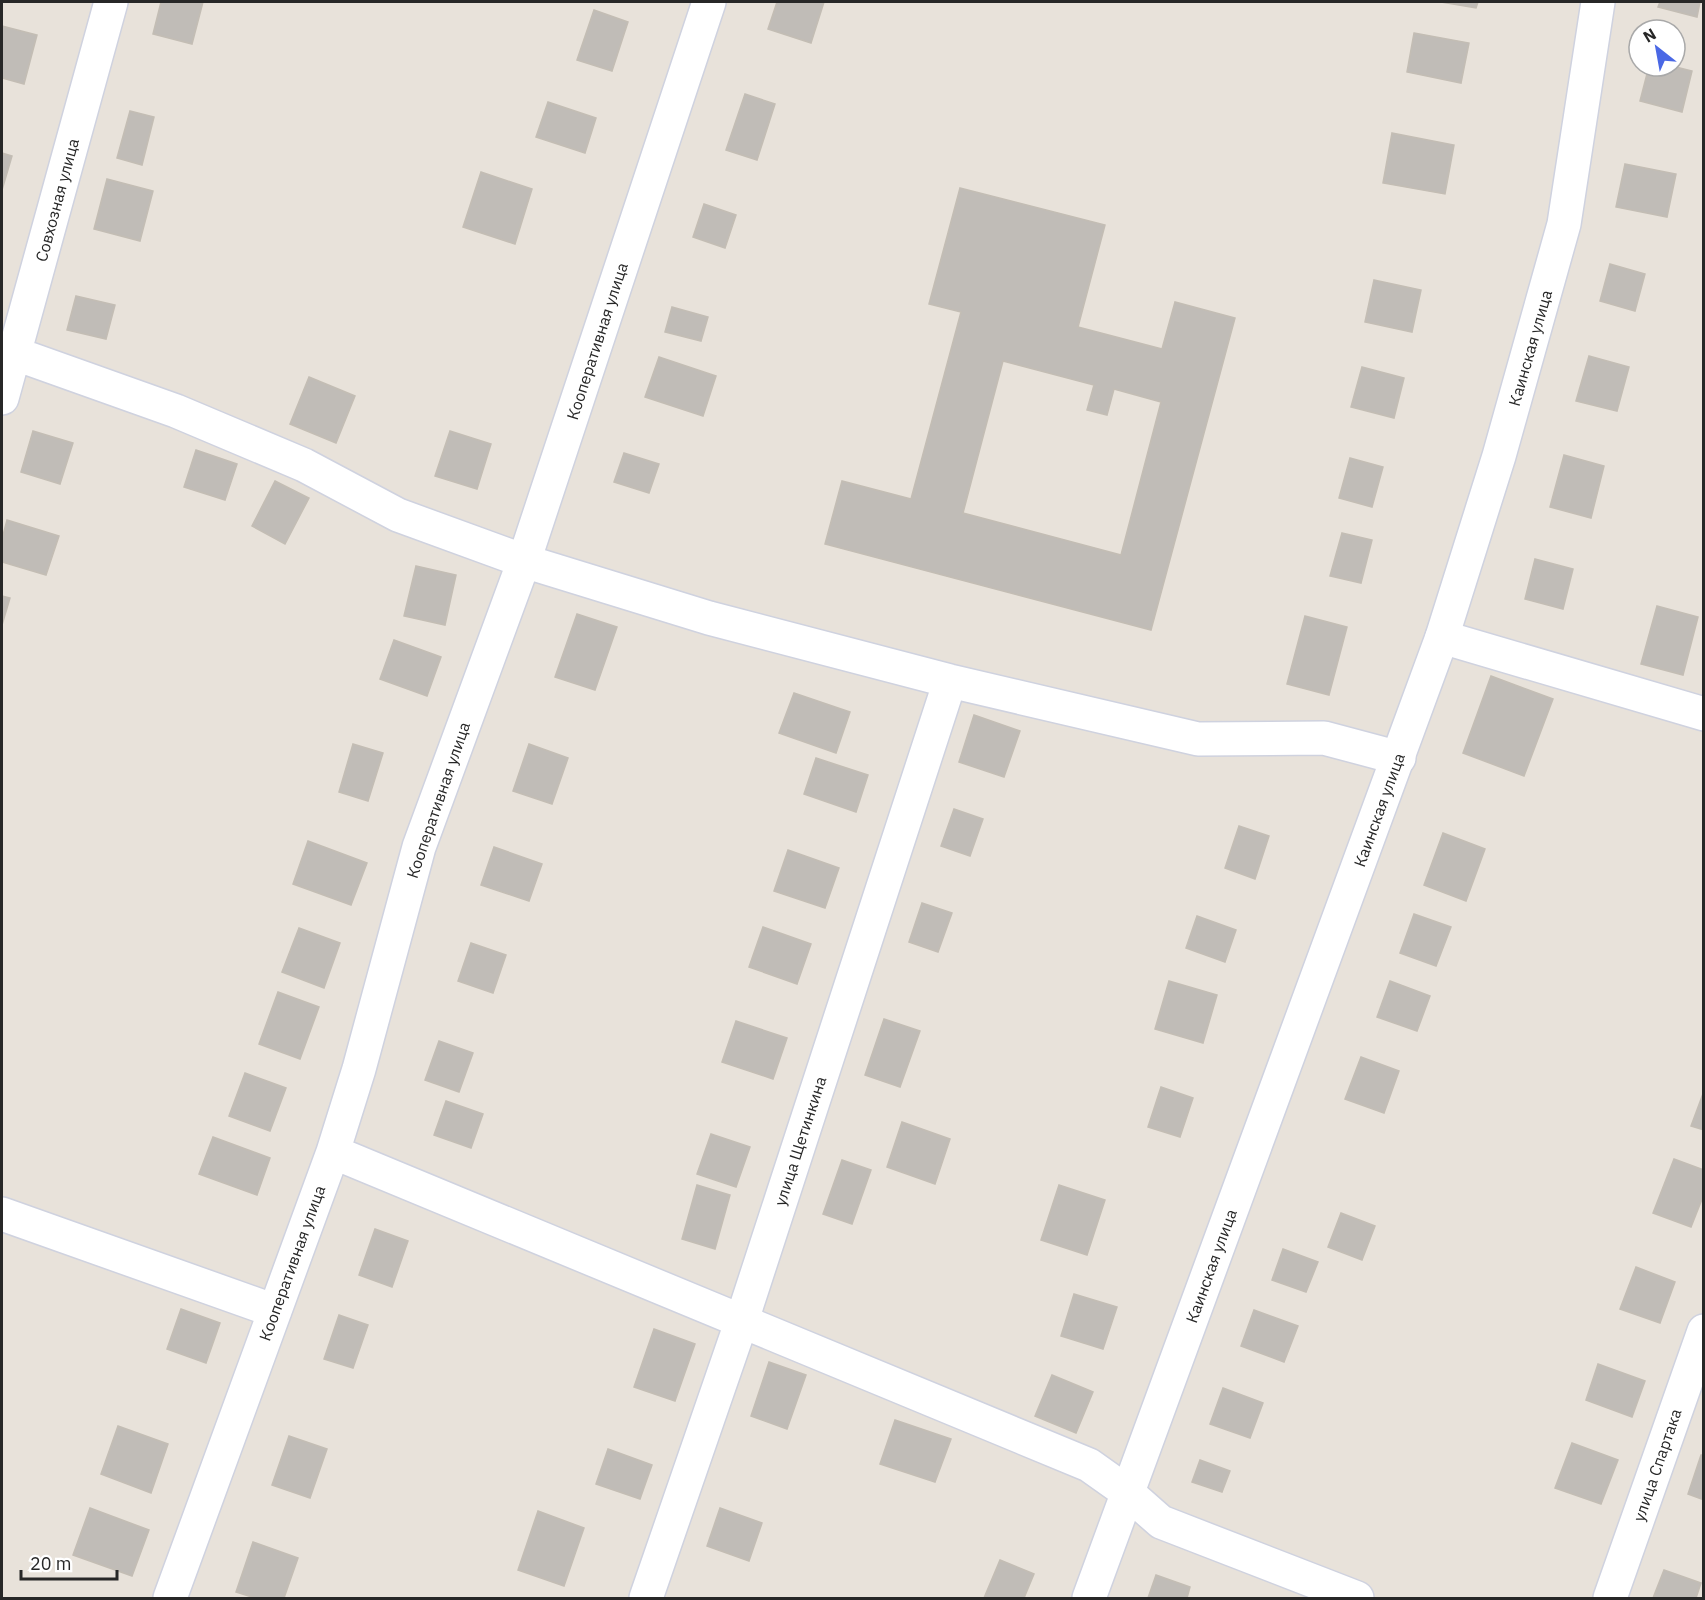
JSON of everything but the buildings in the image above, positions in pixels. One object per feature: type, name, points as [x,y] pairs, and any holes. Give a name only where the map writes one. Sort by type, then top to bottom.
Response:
[{"type":"street","name":"Совхозная улица","points":[[2,398],[8,351],[111,2]]},
{"type":"street","name":"Кооперативная улица","points":[[170,1599],[333,1152],[359,1069],[419,847],[524,561],[709,2]]},
{"type":"street","name":"Каинская улица","points":[[1089,1599],[1442,637],[1512,412],[1564,224],[1598,2]]},
{"type":"street","points":[[8,351],[176,411],[304,465],[398,515],[524,561],[709,618],[950,681],[1198,739],[1324,738],[1399,758]]},
{"type":"street","points":[[1442,637],[1704,714]]},
{"type":"street","name":"улица Щетинкина","points":[[645,1599],[741,1323],[950,681]]},
{"type":"street","points":[[333,1152],[1089,1466],[1127,1492],[1161,1522],[1357,1599]]},
{"type":"street","points":[[2,1214],[275,1311]]},
{"type":"street","name":"улица Спартака","points":[[1610,1599],[1704,1331]]}]
